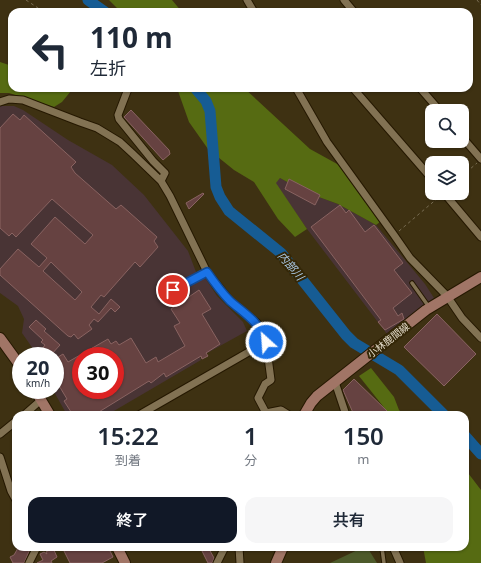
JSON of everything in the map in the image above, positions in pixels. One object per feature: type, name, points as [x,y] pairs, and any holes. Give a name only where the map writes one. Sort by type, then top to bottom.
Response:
[{"type":"main road","name":"小林鹿間線","points":[[306,411],[311,403],[335,382],[429,308],[481,277]]},
{"type":"main road","points":[[0,338],[12,355]]},
{"type":"main road","points":[[41,400],[48,411]]},
{"type":"main road","points":[[119,551],[125,563]]},
{"type":"main road","points":[[276,563],[281,551]]},
{"type":"street","points":[[344,0],[351,8]]},
{"type":"street","points":[[127,92],[118,115],[119,119],[153,161],[166,173],[161,181]]},
{"type":"street","points":[[298,92],[327,142],[410,258],[447,296],[462,318],[481,338]]},
{"type":"street","points":[[356,92],[425,171]]},
{"type":"street","points":[[423,92],[434,104]]},
{"type":"street","points":[[0,102],[10,99],[23,100],[97,128],[120,142],[161,181],[181,216],[207,272],[230,301],[257,323],[263,333],[266,342],[271,380],[265,384],[258,398],[264,411]]},
{"type":"street","points":[[469,145],[481,160]]},
{"type":"street","points":[[449,200],[481,237]]},
{"type":"street","points":[[150,411],[266,342]]},
{"type":"street","points":[[335,382],[345,411]]},
{"type":"street","points":[[29,411],[41,400]]},
{"type":"street","points":[[0,434],[12,424]]},
{"type":"street","points":[[0,457],[12,493]]},
{"type":"street","points":[[29,563],[35,551]]},
{"type":"street","points":[[217,563],[223,551]]},
{"type":"street","points":[[239,551],[240,563]]},
{"type":"street","points":[[395,551],[400,563]]},
{"type":"lane","points":[[162,297],[207,272]]},
{"type":"lane","points":[[412,283],[429,308]]},
{"type":"lane","points":[[382,551],[384,563]]},
{"type":"path","points":[[26,0],[38,8]]},
{"type":"path","points":[[477,0],[481,5]]},
{"type":"path","points":[[469,170],[481,160]]},
{"type":"path","points":[[394,235],[435,200]]},
{"type":"shaded area","points":[[0,106],[14,106],[23,110],[68,140],[112,165],[144,195],[188,251],[196,272],[200,270],[217,296],[243,322],[247,331],[200,357],[201,360],[114,411],[65,411],[58,399],[64,399],[64,347],[32,347],[22,333],[24,319],[18,306],[0,293]]},
{"type":"shaded area","points":[[280,178],[305,192],[338,204],[376,225],[425,284],[434,298],[387,334],[307,229],[275,183]]},
{"type":"green space","points":[[109,0],[172,0],[179,8],[117,8]]},
{"type":"green space","points":[[0,62],[8,65],[8,92],[70,92],[62,102],[54,107],[9,93],[0,93]]},
{"type":"green space","points":[[178,92],[248,92],[310,149],[339,165],[380,222],[376,225],[338,204],[305,192],[280,178],[276,183],[307,229],[295,237],[278,219],[254,182],[234,170],[208,149],[189,122]]},
{"type":"green space","points":[[371,368],[394,397],[400,411],[387,411],[359,376]]},
{"type":"green space","points":[[469,474],[481,490],[481,563],[426,563],[424,551],[469,551]]},
{"type":"green space","points":[[356,551],[370,551],[377,563],[330,563]]},
{"type":"building","points":[[131,110],[169,150],[170,154],[163,160],[124,117]]},
{"type":"building","points":[[13,114],[20,120],[24,115],[76,162],[71,167],[75,173],[116,209],[121,205],[157,237],[154,241],[158,247],[140,267],[135,262],[104,297],[101,295],[91,307],[99,314],[111,299],[120,307],[115,312],[111,308],[98,322],[94,319],[89,325],[92,329],[78,339],[74,334],[71,337],[68,336],[0,275],[0,269],[18,249],[39,267],[47,258],[31,244],[55,217],[85,244],[93,235],[52,199],[16,237],[12,233],[9,236],[0,228],[0,128]],"holes":[[[51,262],[82,292],[75,300],[43,271]]]},
{"type":"building","points":[[289,179],[320,195],[315,205],[285,189]]},
{"type":"building","points":[[203,193],[204,194],[189,209],[186,203]]},
{"type":"building","points":[[340,205],[346,213],[349,210],[365,232],[374,225],[403,263],[394,270],[412,293],[393,308],[398,316],[402,313],[404,319],[385,330],[378,322],[381,320],[311,227]]},
{"type":"building","points":[[199,290],[211,309],[202,314],[220,344],[206,353],[208,356],[202,359],[201,356],[166,377],[164,373],[151,383],[149,381],[124,396],[124,347],[94,347],[108,339],[111,344],[116,341],[119,345],[131,338],[146,363],[156,357],[158,362],[185,346],[174,326],[180,323],[171,309]]},
{"type":"building","points":[[437,314],[476,354],[444,386],[404,347]]},
{"type":"building","points":[[36,320],[46,329],[44,331],[60,345],[58,347],[44,347],[45,345],[41,342],[43,340],[29,327]]},
{"type":"building","points":[[64,356],[68,362],[72,360],[72,399],[120,399],[100,411],[70,411],[64,401],[67,399],[64,394]]},
{"type":"building","points":[[354,379],[387,411],[352,411],[343,390]]},
{"type":"building","points":[[16,551],[29,551],[24,563],[13,563],[10,557],[14,555]]},
{"type":"building","points":[[54,551],[57,557],[51,561],[52,563],[37,563],[43,560],[40,554],[44,552],[47,554],[46,552]]},
{"type":"building","points":[[64,551],[110,551],[113,557],[102,563],[70,563]]},
{"type":"building","points":[[202,551],[210,551],[214,558],[212,563],[208,563]]},
{"type":"waterway","name":"内部川","points":[[88,0],[99,8]]},
{"type":"waterway","name":"内部川","points":[[198,92],[206,101],[210,111],[216,187],[220,197],[229,211],[281,253],[354,343],[399,370],[440,411]]},
{"type":"waterway","name":"内部川","points":[[469,440],[481,454]]},
{"type":"route","points":[[173,290],[207,272],[230,301],[257,323],[266,342]]}]
